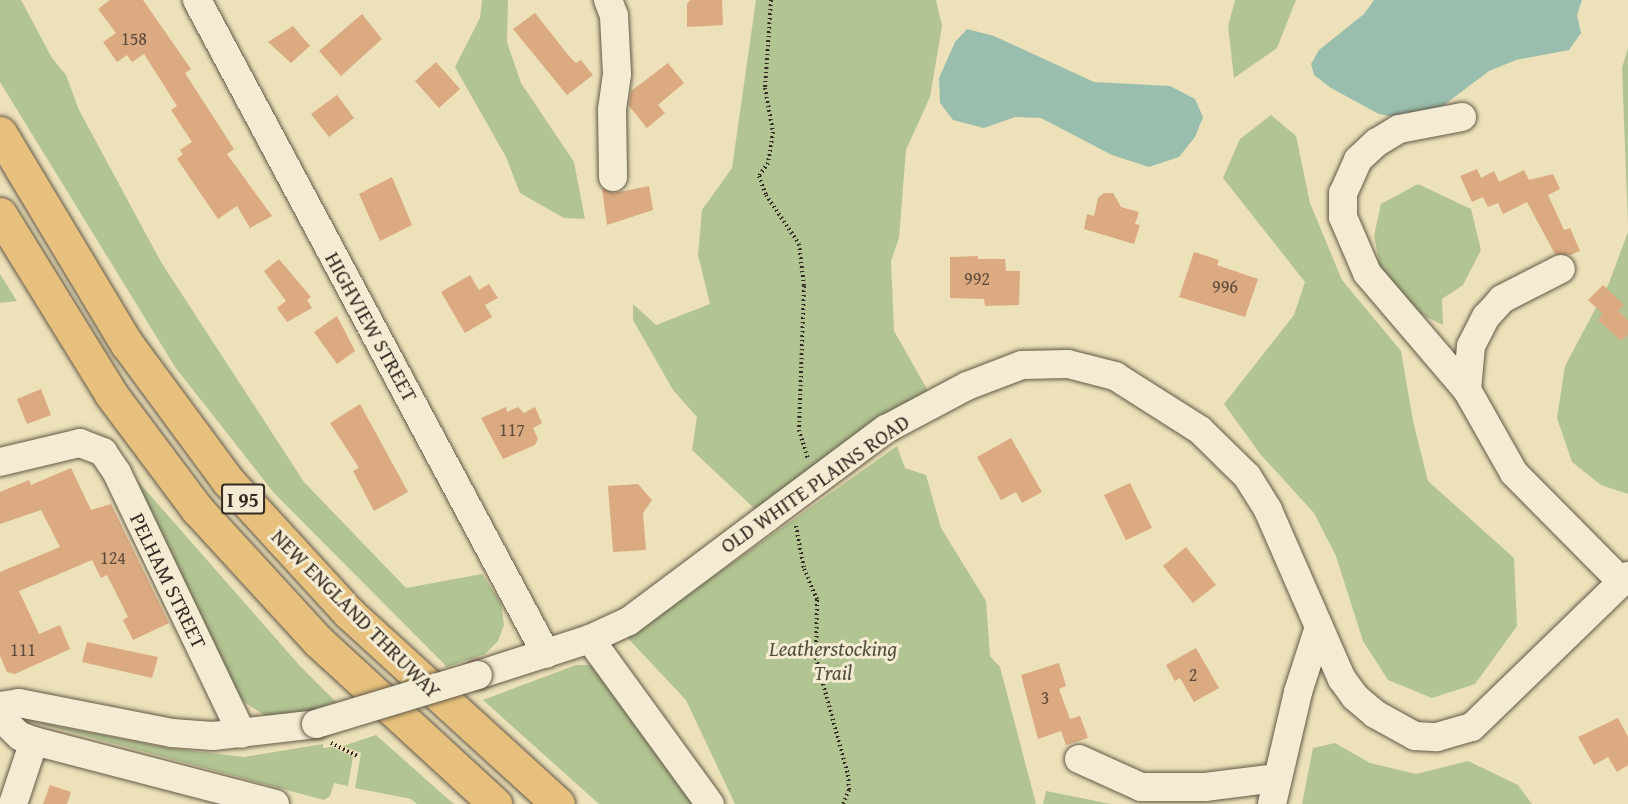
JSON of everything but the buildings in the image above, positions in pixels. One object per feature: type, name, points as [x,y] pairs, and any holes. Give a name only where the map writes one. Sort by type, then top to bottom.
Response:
[{"type":"highway","name":"NEW ENGLAND THRUWAY","points":[[0,133],[127,344],[228,481],[349,613],[558,804]]},
{"type":"highway","name":"NEW ENGLAND THRUWAY","points":[[0,214],[111,394],[197,510],[318,641],[495,804]]},
{"type":"street","name":"HIGHVIEW STREET","points":[[197,0],[546,654]]},
{"type":"street","points":[[608,0],[614,16],[617,74],[612,110],[613,177]]},
{"type":"street","points":[[1462,117],[1399,129],[1377,142],[1358,160],[1347,185],[1343,217],[1367,273],[1467,390],[1514,473],[1625,579]]},
{"type":"street","points":[[1467,390],[1471,346],[1486,317],[1502,299],[1561,269]]},
{"type":"street","name":"OLD WHITE PLAINS ROAD","points":[[0,706],[19,703],[172,733],[323,734],[478,675],[590,639],[629,621],[886,429],[967,386],[1022,365],[1056,364],[1115,376],[1200,430],[1247,476],[1291,557],[1342,679],[1355,697],[1390,725],[1415,736],[1437,737],[1472,727],[1493,709],[1560,638],[1625,579]]},
{"type":"street","name":"PELHAM STREET","points":[[0,462],[80,443],[103,452],[117,473],[242,734]]},
{"type":"street","points":[[1079,759],[1141,787],[1274,791],[1319,627]]},
{"type":"street","points":[[590,639],[710,804]]},
{"type":"street","points":[[0,717],[20,736],[34,741],[275,804]]},
{"type":"street","points":[[13,804],[34,741]]},
{"type":"path","points":[[771,0],[765,88],[773,132],[768,163],[759,176],[766,195],[799,244],[804,286],[799,430],[810,467]]},
{"type":"path","points":[[793,516],[807,578],[817,600],[816,658],[848,775],[849,790],[843,804]]},
{"type":"path","points":[[323,734],[358,756]]},
{"type":"green space","points":[[0,0],[21,0],[52,58],[66,75],[79,110],[161,262],[304,482],[406,588],[482,574],[501,603],[504,625],[498,641],[485,654],[447,667],[274,493],[175,367],[0,82]]},
{"type":"green space","points":[[482,0],[508,0],[507,42],[521,83],[574,162],[585,219],[564,218],[520,193],[506,157],[455,67],[480,18]]},
{"type":"green space","points":[[756,0],[936,0],[942,26],[930,97],[906,150],[899,238],[891,261],[894,331],[931,396],[756,510],[692,450],[697,417],[673,390],[633,320],[633,304],[656,325],[710,304],[698,255],[702,210],[732,168]]},
{"type":"green space","points":[[1235,0],[1296,0],[1277,48],[1234,78],[1228,26]]},
{"type":"green space","points":[[1628,48],[1628,225],[1622,68]]},
{"type":"green space","points":[[1271,115],[1296,136],[1310,203],[1342,280],[1401,351],[1413,421],[1428,481],[1514,558],[1517,626],[1475,684],[1432,698],[1388,680],[1363,641],[1336,556],[1314,513],[1261,455],[1224,404],[1294,315],[1305,282],[1223,178],[1240,139]]},
{"type":"green space","points":[[1418,184],[1471,209],[1481,250],[1463,285],[1442,299],[1443,325],[1424,316],[1393,287],[1380,268],[1374,236],[1381,204]]},
{"type":"green space","points":[[1628,232],[1628,494],[1601,485],[1572,462],[1557,418],[1565,366],[1609,283]]},
{"type":"green space","points":[[0,274],[17,301],[0,303]]},
{"type":"green space","name":"Leatherstocking Trail","points":[[897,446],[905,468],[926,475],[941,528],[986,601],[990,656],[1000,667],[1036,804],[735,804],[686,700],[622,632],[666,610]]},
{"type":"green space","points":[[136,479],[300,666],[337,703],[270,719],[240,699]]},
{"type":"green space","points":[[576,665],[595,665],[699,804],[599,804],[483,700]]},
{"type":"green space","points":[[22,719],[168,748],[244,757],[323,744],[323,748],[332,747],[353,757],[348,786],[334,783],[330,796],[324,800]]},
{"type":"green space","points":[[376,735],[454,804],[417,804],[411,799],[355,788],[361,753],[343,746]]},
{"type":"green space","points":[[1335,743],[1370,763],[1416,774],[1468,761],[1518,785],[1532,804],[1302,804],[1313,748]]},
{"type":"green space","points":[[1046,791],[1111,804],[1043,804]]},
{"type":"shaded area","points":[[1374,0],[1582,0],[1577,15],[1581,33],[1569,50],[1516,60],[1489,71],[1436,111],[1399,118],[1379,114],[1331,88],[1314,75],[1311,64],[1319,50],[1364,14]]},
{"type":"shaded area","points":[[967,29],[994,36],[1094,82],[1170,86],[1195,99],[1203,117],[1195,137],[1179,157],[1149,167],[1112,155],[1041,118],[1015,117],[984,128],[953,120],[940,103],[939,78],[955,42]]}]
